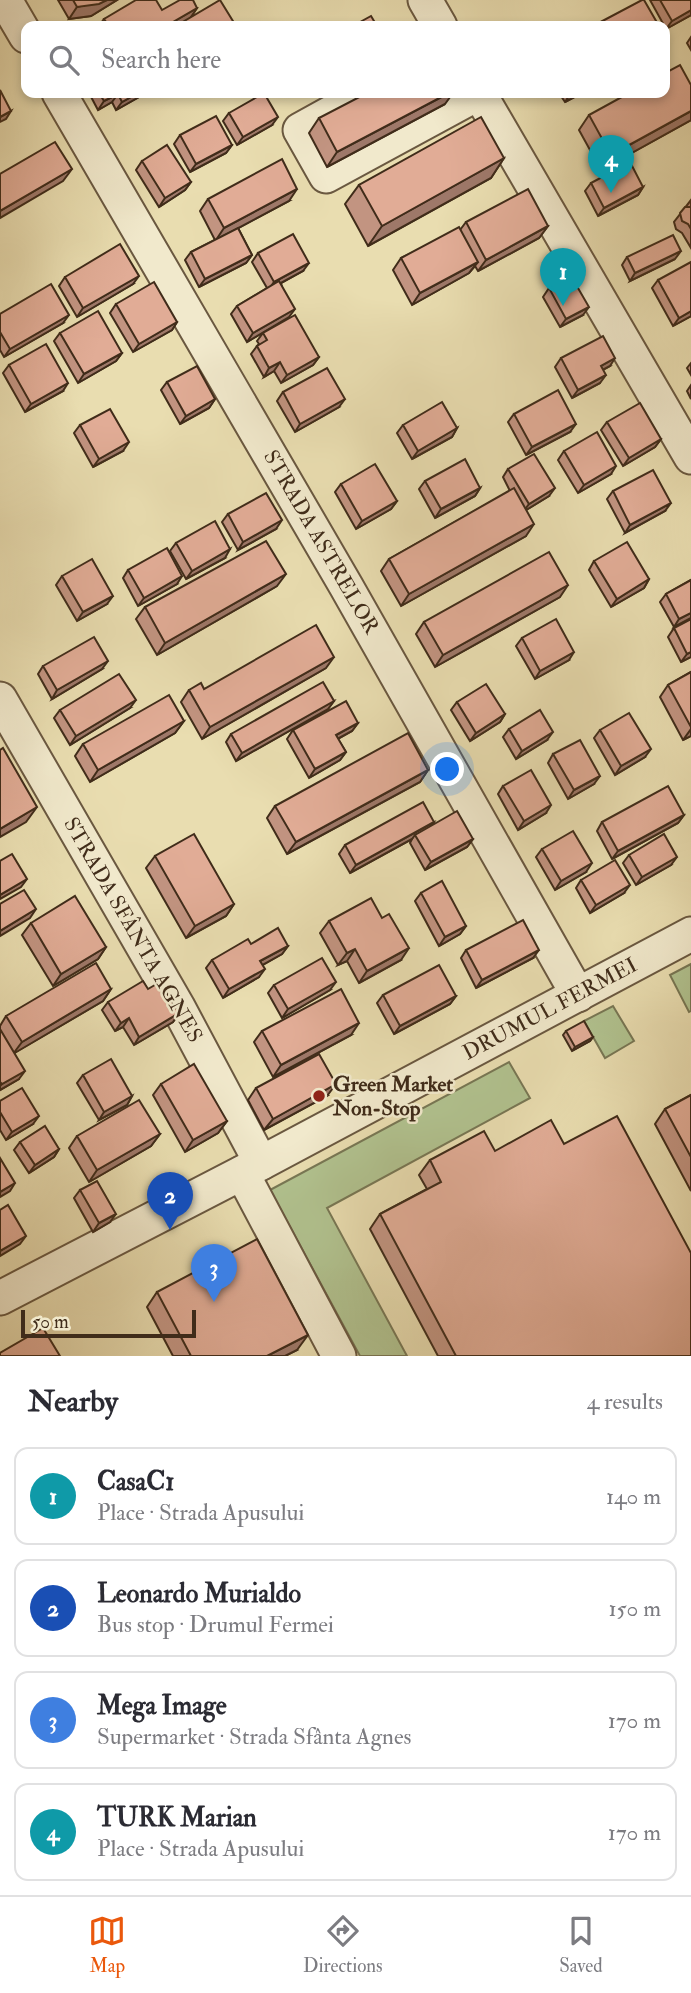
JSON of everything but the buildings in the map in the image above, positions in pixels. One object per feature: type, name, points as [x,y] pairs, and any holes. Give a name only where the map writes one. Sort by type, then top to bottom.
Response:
[{"type":"street","points":[[5,0],[21,27]]},
{"type":"street","points":[[425,0],[437,21]]},
{"type":"street","name":"STRADA ASTRELOR","points":[[62,98],[346,586],[578,995]]},
{"type":"street","points":[[358,98],[300,130],[326,176],[470,98]]},
{"type":"street","points":[[482,98],[691,457]]},
{"type":"street","name":"STRADA SFÂNTA AGNES","points":[[0,699],[165,985],[339,1356]]},
{"type":"street","name":"DRUMUL FERMEI","points":[[0,1298],[252,1168],[691,934]]},
{"type":"green space","points":[[691,964],[691,1011],[689,1012],[670,975]]},
{"type":"green space","points":[[613,1006],[634,1041],[605,1058],[584,1021]]},
{"type":"green space","points":[[509,1062],[530,1098],[327,1208],[407,1356],[360,1356],[270,1190]]},
{"type":"place","name":"TURK Marian","points":[[611,193]]},
{"type":"place","name":"CasaC1","points":[[563,306]]},
{"type":"place","name":"Green Market Non-Stop","points":[[319,1096]]},
{"type":"place","name":"Leonardo Murialdo","points":[[170,1230]]},
{"type":"place","name":"Mega Image","points":[[214,1302]]}]
